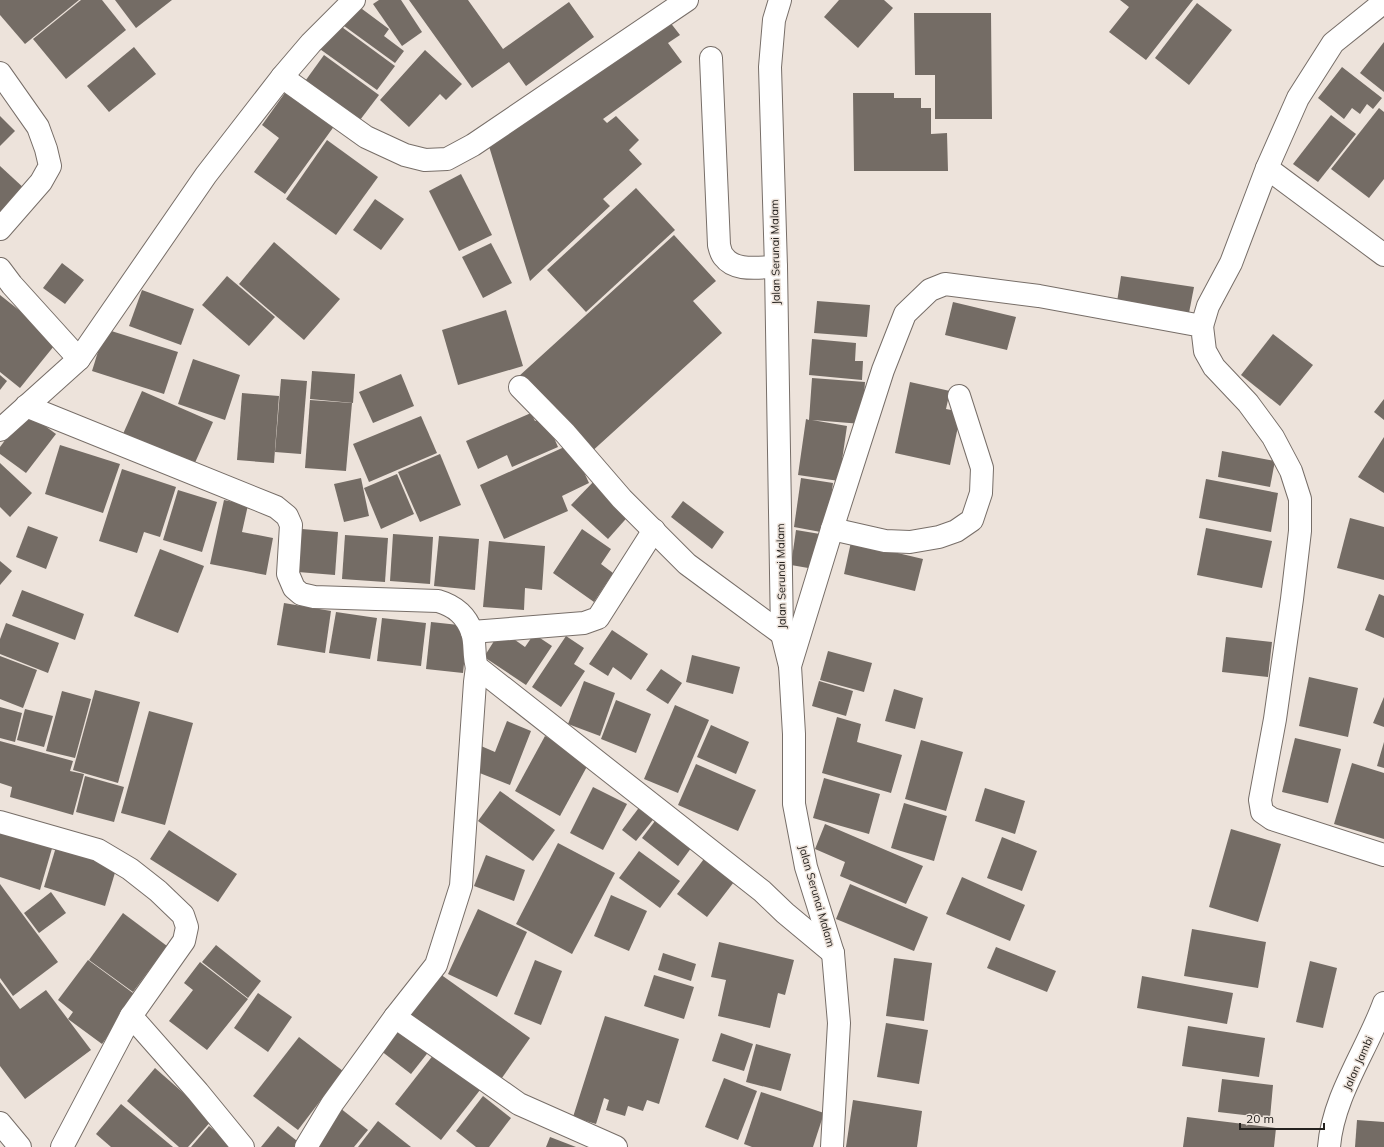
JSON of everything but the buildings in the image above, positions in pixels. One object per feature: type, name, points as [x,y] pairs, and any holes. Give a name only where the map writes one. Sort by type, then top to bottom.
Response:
[{"type":"street","points":[[0,430],[79,359],[206,175],[282,77],[311,43],[354,0]]},
{"type":"street","points":[[282,77],[366,137],[405,155],[425,160],[447,159],[473,145],[687,0]]},
{"type":"street","name":"Jalan Serunai Malam","points":[[780,0],[774,20],[770,67],[776,267],[782,634],[790,666],[794,734],[794,804],[806,867],[833,953],[839,1023],[832,1147]]},
{"type":"street","points":[[1384,2],[1333,43],[1298,98],[1267,168],[1231,263],[1208,306],[1202,326],[1205,351],[1214,367],[1248,404],[1273,437],[1292,471],[1300,499],[1300,531],[1292,599],[1275,719],[1260,800],[1262,812],[1272,820],[1384,856]]},
{"type":"street","points":[[711,58],[719,245],[723,257],[732,264],[744,268],[776,267]]},
{"type":"street","points":[[0,73],[38,127],[50,166],[41,182],[0,229]]},
{"type":"street","points":[[1267,168],[1384,255]]},
{"type":"street","points":[[0,269],[16,290],[79,359]]},
{"type":"street","points":[[790,666],[883,370],[905,314],[930,290],[945,284],[1038,296],[1202,326]]},
{"type":"street","points":[[520,387],[565,433],[622,499],[687,564],[782,634]]},
{"type":"street","points":[[832,529],[885,541],[910,542],[939,537],[956,531],[972,520],[981,493],[982,468],[959,396]]},
{"type":"street","points":[[26,406],[276,507],[287,516],[292,525],[288,574],[294,588],[301,594],[314,597],[438,601],[452,605],[463,615],[472,632],[477,667],[474,690],[461,886],[436,965],[395,1017],[332,1104],[306,1147]]},
{"type":"street","points":[[472,632],[584,624],[598,618],[654,530]]},
{"type":"street","points":[[477,667],[762,891],[785,913],[833,953]]},
{"type":"street","points":[[0,822],[98,850],[130,869],[158,891],[183,915],[187,927],[184,941],[131,1016],[62,1147]]},
{"type":"street","name":"Jalan Jambi","points":[[1329,1147],[1330,1130],[1340,1102],[1384,1003]]},
{"type":"street","points":[[131,1016],[198,1092],[243,1147]]},
{"type":"street","points":[[395,1017],[519,1104],[616,1147]]},
{"type":"street","points":[[0,1122],[20,1147]]}]
